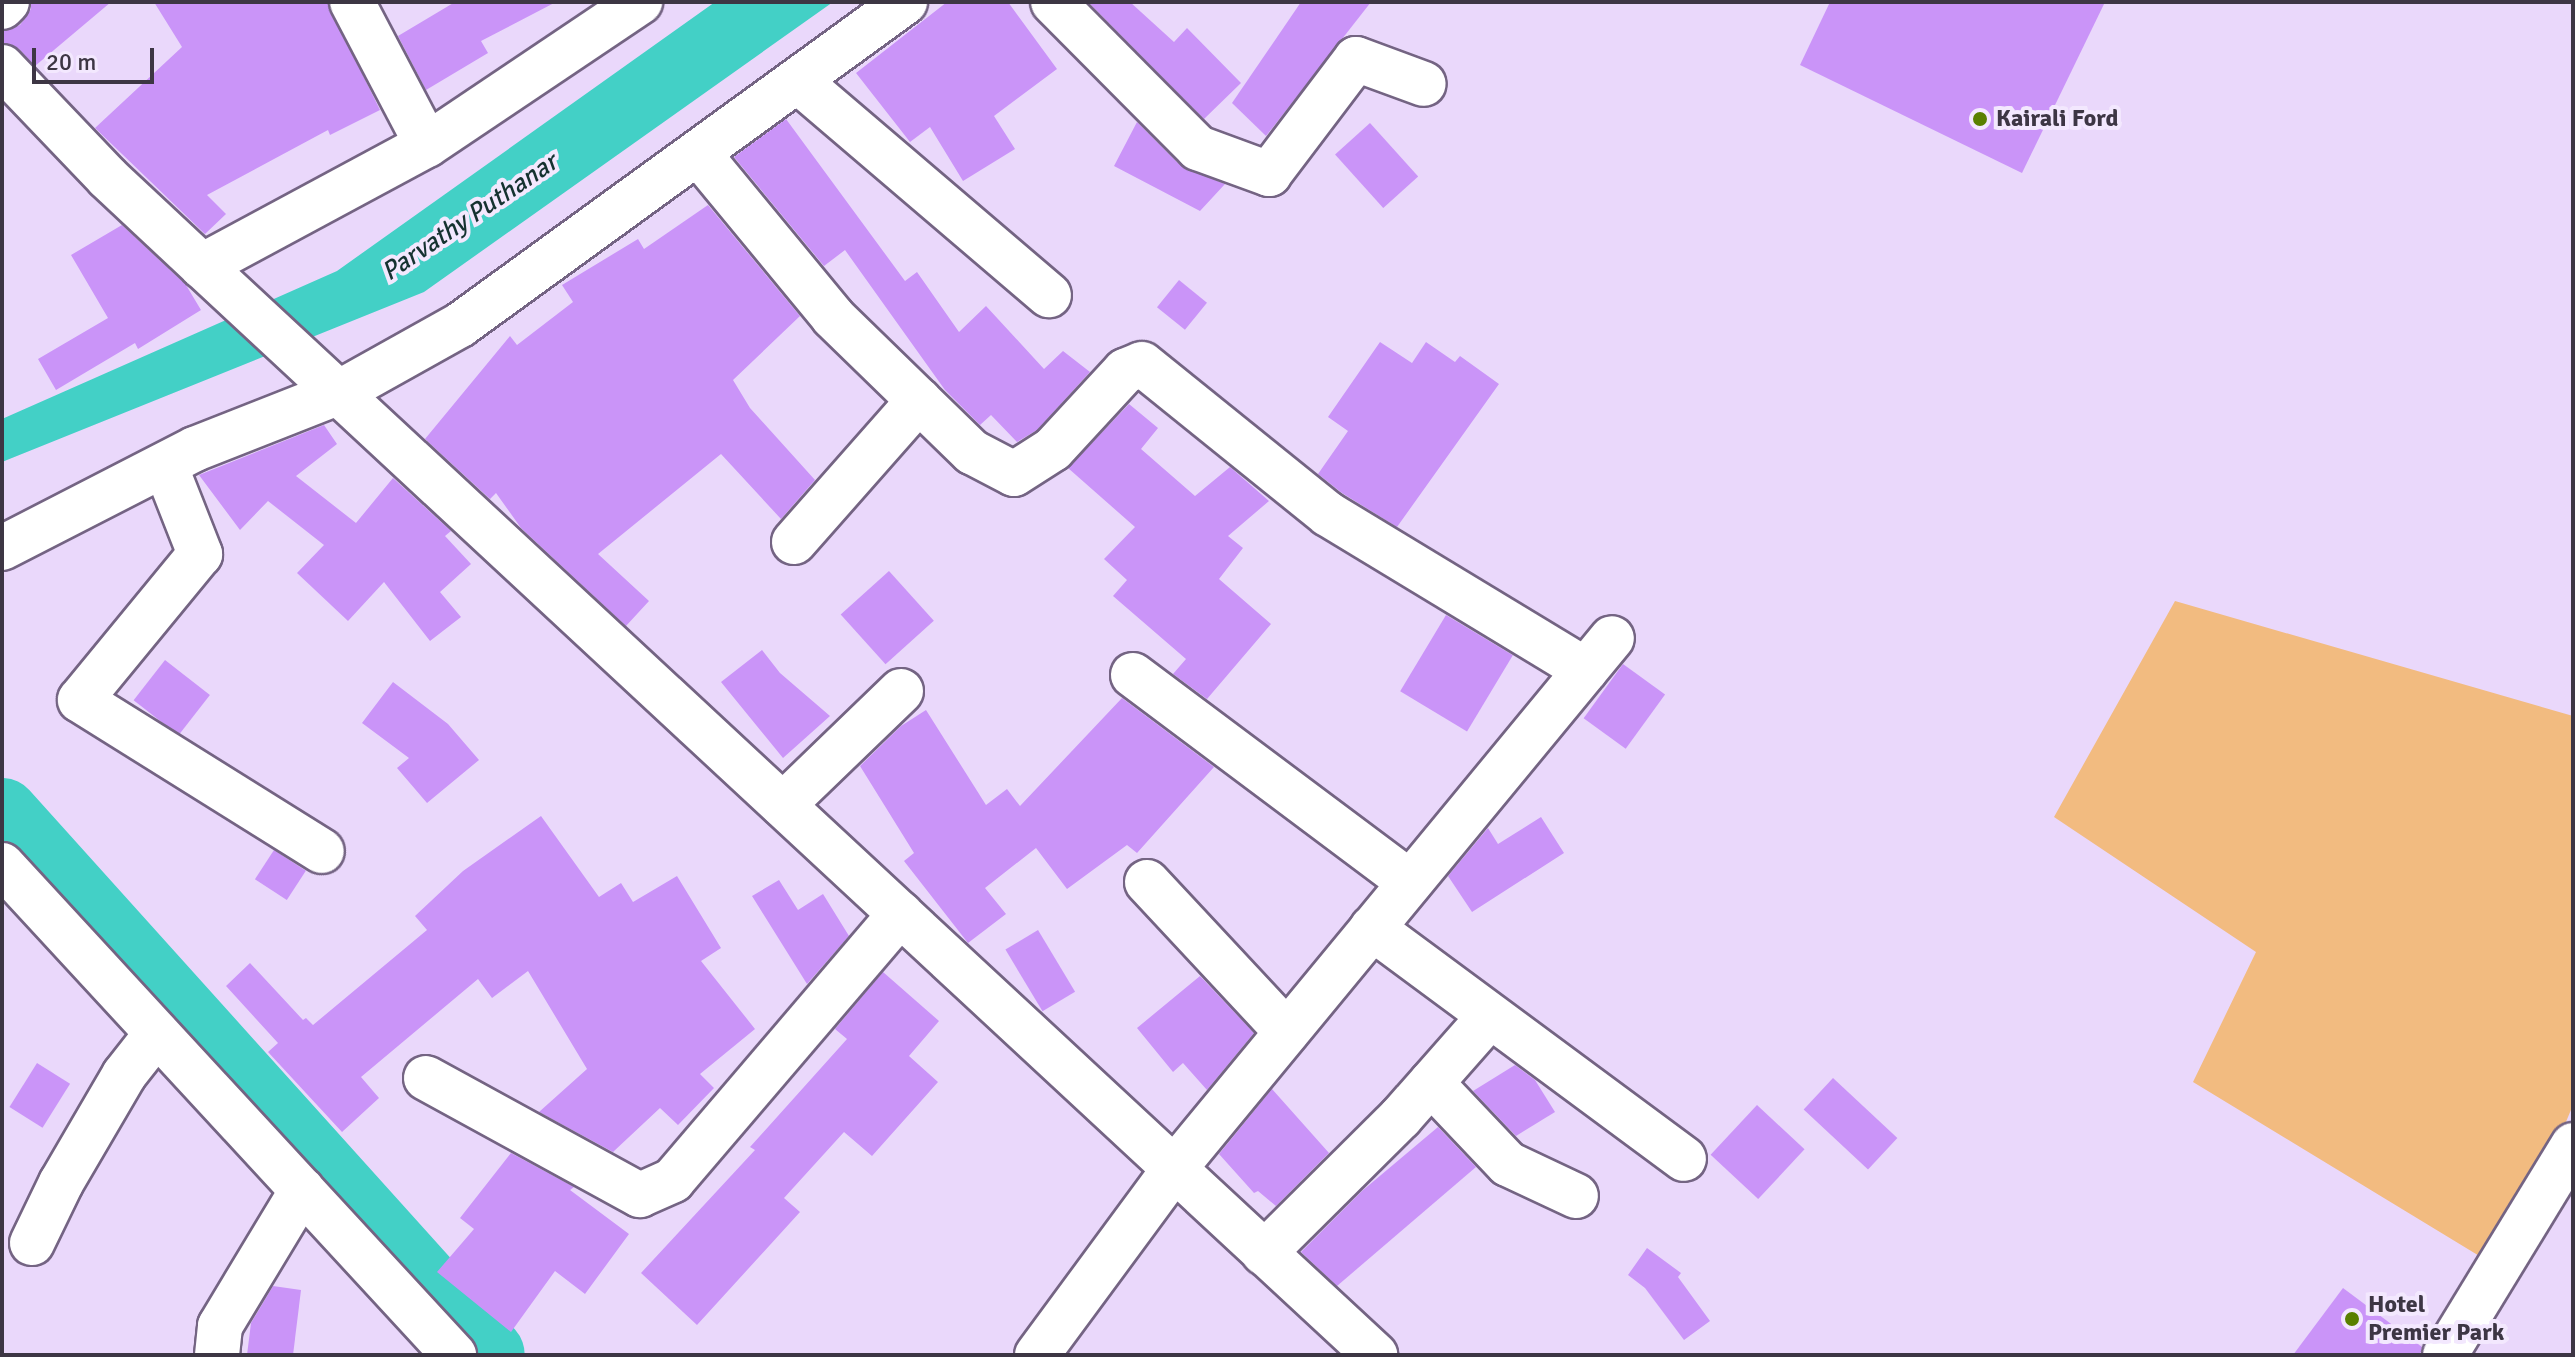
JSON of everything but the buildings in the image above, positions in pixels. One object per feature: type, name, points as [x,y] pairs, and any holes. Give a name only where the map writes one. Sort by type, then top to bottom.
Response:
[{"type":"street","points":[[2,7],[7,2]]},
{"type":"street","points":[[352,2],[427,145]]},
{"type":"street","points":[[2,548],[328,380],[460,325],[905,2]]},
{"type":"street","points":[[1053,2],[1198,148],[1269,174],[1356,59],[1424,84]]},
{"type":"street","points":[[202,266],[427,145],[621,8]]},
{"type":"street","points":[[2,67],[108,178],[1375,1355]]},
{"type":"street","points":[[798,81],[1049,295]]},
{"type":"street","points":[[698,153],[833,317],[972,452],[1014,474],[1053,449],[1125,371],[1142,364],[1328,514],[1599,654],[1174,1169],[1037,1355]]},
{"type":"street","points":[[794,542],[919,400]]},
{"type":"street","points":[[165,465],[200,554],[80,700],[322,851]]},
{"type":"street","points":[[1133,675],[1410,882]]},
{"type":"street","points":[[783,805],[901,691]]},
{"type":"street","points":[[2,865],[454,1355]]},
{"type":"street","points":[[1147,882],[1287,1032]]},
{"type":"street","points":[[426,1078],[640,1195],[673,1180],[900,914]]},
{"type":"street","points":[[1372,928],[1684,1159]]},
{"type":"street","points":[[1264,1253],[1431,1083],[1490,1016]]},
{"type":"street","points":[[32,1243],[61,1183],[124,1075],[157,1033]]},
{"type":"street","points":[[1431,1083],[1508,1164],[1576,1196]]},
{"type":"street","points":[[2445,1355],[2573,1145]]},
{"type":"street","points":[[217,1355],[220,1326],[302,1190]]},
{"type":"shaded area","points":[[2175,601],[2573,716],[2573,1105],[2504,1271],[2193,1082],[2256,952],[2054,817]]},
{"type":"water","name":"Parvathy Puthanar","points":[[715,2],[833,2],[424,292],[2,462],[2,419],[337,271]]},
{"type":"waterway","points":[[2,815],[488,1355]]},
{"type":"place","name":"Kairali Ford","points":[[1980,119]]},
{"type":"place","name":"Hotel Premier Park","points":[[2352,1319]]}]
